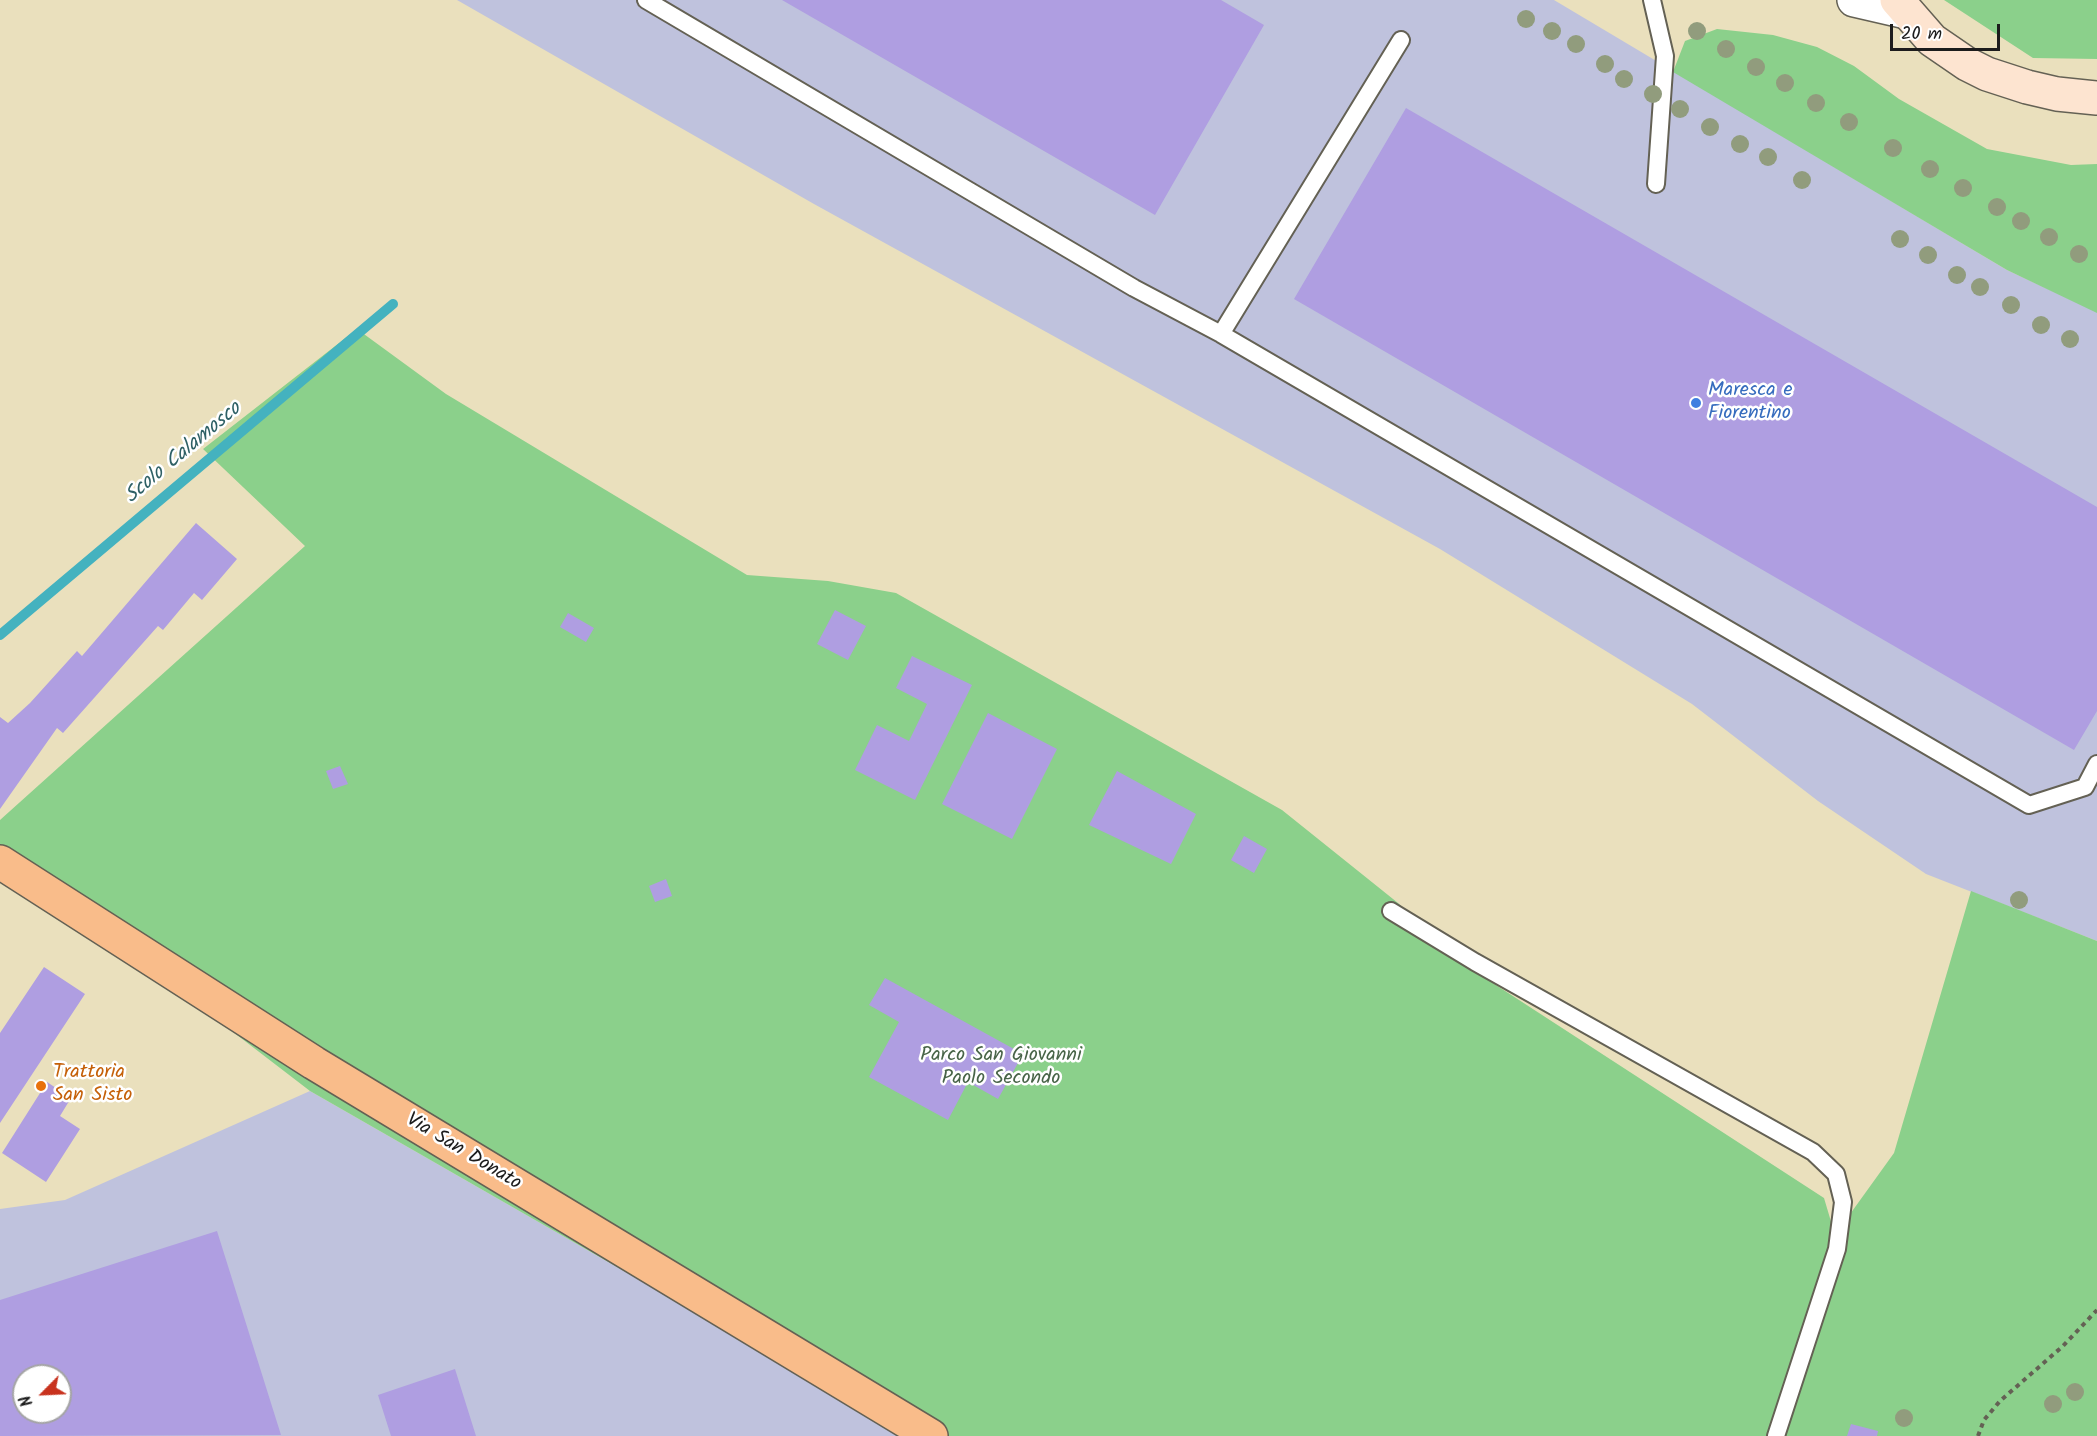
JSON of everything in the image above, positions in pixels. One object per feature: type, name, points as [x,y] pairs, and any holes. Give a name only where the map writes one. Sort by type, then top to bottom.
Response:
[{"type":"main road","points":[[1901,6],[1932,40],[1967,64],[1987,74],[2026,87],[2097,98]]},
{"type":"main road","name":"Via San Donato","points":[[0,862],[314,1063],[931,1436]]},
{"type":"street","points":[[1854,0],[1901,6]]},
{"type":"lane","points":[[646,0],[1134,288],[1221,334],[2030,805],[2085,787],[2097,764]]},
{"type":"lane","points":[[1652,0],[1665,56],[1656,184]]},
{"type":"lane","points":[[1221,334],[1401,40]]},
{"type":"lane","points":[[1391,910],[1475,962],[1813,1152],[1836,1174],[1843,1202],[1836,1249],[1776,1436]]},
{"type":"path","points":[[1978,1436],[1984,1420],[2000,1401],[2063,1346],[2097,1310]]},
{"type":"shaded area","points":[[457,0],[1554,0],[2007,270],[2097,312],[2097,941],[1926,874],[1818,801],[1692,704],[1440,549],[814,204]]},
{"type":"shaded area","points":[[310,1091],[912,1436],[0,1436],[0,1209],[65,1200]]},
{"type":"green space","points":[[1944,0],[2097,0],[2097,59],[2033,58]]},
{"type":"green space","points":[[1717,29],[1773,35],[1817,47],[1854,66],[1899,99],[1987,149],[2071,165],[2097,164],[2097,313],[2007,270],[1673,72],[1685,41]]},
{"type":"green space","name":"Parco San Giovanni Paolo Secondo","points":[[357,329],[446,394],[747,575],[828,581],[896,593],[1282,810],[1398,903],[1462,963],[1824,1198],[1835,1235],[1894,1153],[1971,891],[2097,941],[2097,1436],[912,1436],[310,1091],[138,959],[0,869],[0,820],[305,546],[203,449]]},
{"type":"building","points":[[782,0],[1221,0],[1264,25],[1155,215]]},
{"type":"building","name":"Maresca e Fiorentino","points":[[1406,108],[2097,507],[2097,711],[2074,750],[1294,299]]},
{"type":"building","points":[[196,523],[237,559],[202,600],[194,593],[163,630],[158,626],[63,733],[57,728],[0,809],[0,717],[8,723],[30,703],[77,651],[82,656]]},
{"type":"building","points":[[835,610],[866,626],[848,660],[817,644]]},
{"type":"building","points":[[568,613],[594,628],[586,642],[560,627]]},
{"type":"building","points":[[912,656],[972,685],[915,800],[855,770],[877,725],[909,741],[927,704],[896,688]]},
{"type":"building","points":[[988,713],[1057,749],[1012,839],[942,804]]},
{"type":"building","points":[[340,766],[348,784],[333,789],[326,771]]},
{"type":"building","points":[[1117,771],[1196,814],[1171,864],[1089,825]]},
{"type":"building","points":[[1244,836],[1267,849],[1254,873],[1231,860]]},
{"type":"building","points":[[666,879],[672,896],[655,902],[649,886]]},
{"type":"building","points":[[44,967],[85,994],[0,1123],[0,1033]]},
{"type":"building","points":[[885,978],[1023,1054],[998,1099],[968,1082],[948,1120],[869,1077],[899,1022],[869,1005]]},
{"type":"building","points":[[47,1082],[71,1098],[60,1116],[80,1129],[46,1182],[2,1153]]},
{"type":"building","points":[[217,1231],[281,1435],[0,1436],[0,1300]]},
{"type":"building","points":[[455,1369],[476,1436],[391,1436],[378,1395]]},
{"type":"building","points":[[1851,1424],[1878,1431],[1877,1436],[1847,1436]]},
{"type":"waterway","name":"Scolo Calamosco","points":[[0,635],[393,304]]},
{"type":"place","name":"Maresca e Fiorentino","points":[[1696,403]]},
{"type":"place","name":"Trattoria San Sisto","points":[[41,1086]]}]
